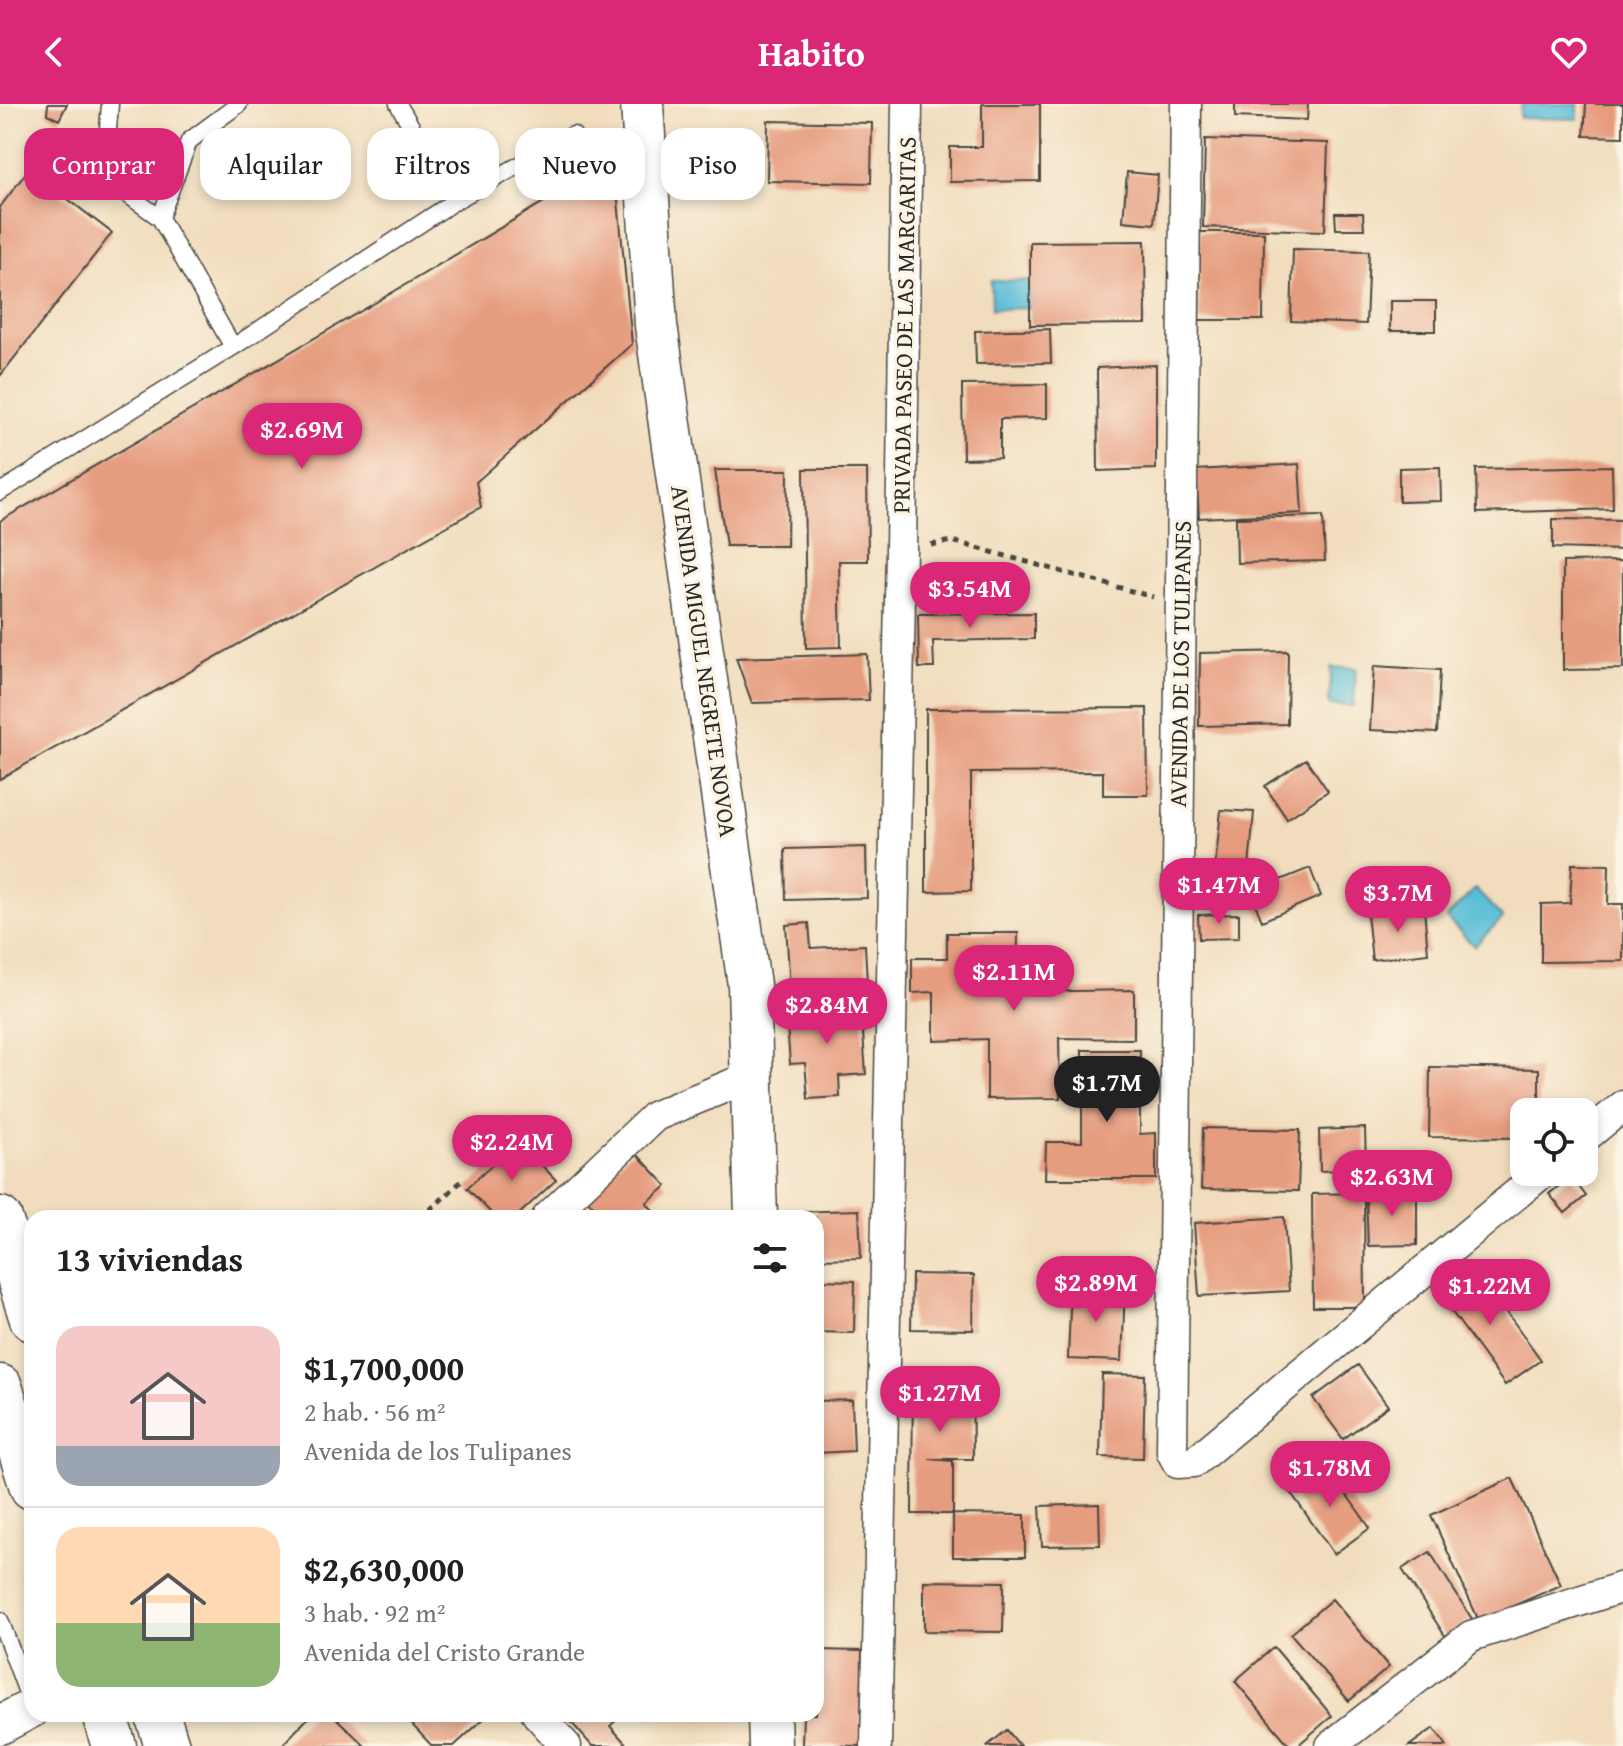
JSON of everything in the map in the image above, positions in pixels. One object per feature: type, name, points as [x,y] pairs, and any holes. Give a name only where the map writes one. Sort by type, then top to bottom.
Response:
[{"type":"main road","name":"AVENIDA MIGUEL NEGRETE NOVOA","points":[[642,104],[656,325],[749,985],[756,1210]]},
{"type":"main road","points":[[0,1219],[24,1294]]},
{"type":"main road","points":[[0,1387],[24,1462]]},
{"type":"main road","points":[[106,1722],[114,1746]]},
{"type":"main road","points":[[160,1722],[167,1746]]},
{"type":"main road","points":[[769,1722],[770,1746]]},
{"type":"street","name":"PRIVADA PASEO DE LAS MARGARITAS","points":[[876,1746],[901,550],[907,104]]},
{"type":"street","name":"AVENIDA DE LOS TULIPANES","points":[[1186,104],[1172,1452],[1178,1463],[1194,1462],[1526,1186]]},
{"type":"street","points":[[555,1210],[655,1116],[752,1076]]},
{"type":"street","points":[[1598,1127],[1623,1106]]},
{"type":"street","points":[[1331,1746],[1471,1636],[1623,1587]]},
{"type":"street","points":[[0,1725],[24,1712]]},
{"type":"street","points":[[544,1722],[566,1746]]},
{"type":"lane","points":[[110,104],[106,154],[120,189],[160,218],[233,347]]},
{"type":"lane","points":[[160,218],[189,141],[239,104]]},
{"type":"lane","points":[[398,104],[455,201]]},
{"type":"lane","points":[[0,492],[233,347],[455,201],[515,167]]},
{"type":"lane","points":[[0,1620],[24,1685]]},
{"type":"path","points":[[901,550],[952,541],[1180,605]]},
{"type":"path","points":[[430,1210],[464,1179]]},
{"type":"water","points":[[1521,104],[1578,104],[1578,119],[1520,118]]},
{"type":"water","points":[[1040,280],[1034,308],[992,309],[991,281]]},
{"type":"water","points":[[1331,667],[1356,668],[1354,706],[1329,705]]},
{"type":"water","points":[[1475,889],[1503,918],[1474,946],[1446,918]]},
{"type":"building","points":[[48,104],[67,104],[59,120],[47,114]]},
{"type":"building","points":[[982,104],[1040,104],[1040,181],[950,182],[950,147],[982,147]]},
{"type":"building","points":[[1235,104],[1308,104],[1307,120],[1235,117]]},
{"type":"building","points":[[1586,104],[1623,104],[1623,137],[1584,136]]},
{"type":"building","points":[[768,121],[872,123],[871,183],[767,181]]},
{"type":"building","points":[[1205,139],[1328,143],[1325,231],[1203,227]]},
{"type":"building","points":[[1127,172],[1158,175],[1154,224],[1123,221]]},
{"type":"building","points":[[24,176],[24,200],[69,200],[112,233],[0,376],[0,207]]},
{"type":"building","points":[[547,200],[618,200],[632,344],[476,482],[481,507],[0,779],[0,521]]},
{"type":"building","points":[[1335,213],[1363,213],[1364,229],[1336,229]]},
{"type":"building","points":[[1200,232],[1264,232],[1263,320],[1199,320]]},
{"type":"building","points":[[1145,241],[1146,324],[1030,325],[1030,242]]},
{"type":"building","points":[[1293,249],[1369,251],[1366,324],[1291,321]]},
{"type":"building","points":[[1390,301],[1436,301],[1436,331],[1390,331]]},
{"type":"building","points":[[1050,329],[1051,363],[976,364],[975,331]]},
{"type":"building","points":[[1156,365],[1156,469],[1098,471],[1097,368]]},
{"type":"building","points":[[1047,384],[1047,418],[1000,419],[1000,458],[963,459],[962,385]]},
{"type":"building","points":[[1299,464],[1302,513],[1199,518],[1196,470]]},
{"type":"building","points":[[1612,466],[1613,509],[1477,513],[1476,469]]},
{"type":"building","points":[[1440,467],[1441,501],[1399,502],[1399,468]]},
{"type":"building","points":[[804,469],[867,469],[868,561],[839,561],[841,647],[806,648]]},
{"type":"building","points":[[715,470],[788,470],[787,546],[726,546]]},
{"type":"building","points":[[1323,516],[1325,561],[1237,563],[1236,518]]},
{"type":"building","points":[[1553,519],[1623,520],[1623,550],[1553,548]]},
{"type":"building","points":[[1623,561],[1623,669],[1563,670],[1563,562]]},
{"type":"building","points":[[1034,613],[1034,639],[933,641],[934,668],[919,668],[918,614]]},
{"type":"building","points":[[1288,651],[1287,724],[1199,726],[1200,653]]},
{"type":"building","points":[[867,654],[869,700],[752,703],[736,658]]},
{"type":"building","points":[[1374,666],[1440,670],[1437,733],[1370,730]]},
{"type":"building","points":[[1147,708],[1148,795],[1103,795],[1103,772],[971,773],[971,891],[926,892],[926,709]]},
{"type":"building","points":[[1306,759],[1328,791],[1287,819],[1265,786]]},
{"type":"building","points":[[1221,810],[1254,812],[1246,901],[1212,898]]},
{"type":"building","points":[[866,847],[867,898],[786,900],[785,849]]},
{"type":"building","points":[[1572,864],[1609,865],[1608,904],[1623,904],[1623,961],[1541,962],[1541,904],[1570,903]]},
{"type":"building","points":[[1310,868],[1321,896],[1262,921],[1250,892]]},
{"type":"building","points":[[1424,908],[1428,953],[1372,960],[1367,914]]},
{"type":"building","points":[[1239,914],[1239,938],[1199,939],[1198,915]]},
{"type":"building","points":[[809,923],[811,948],[865,945],[867,984],[790,989],[786,925]]},
{"type":"building","points":[[947,933],[1018,933],[1017,992],[1134,990],[1134,1039],[1059,1038],[1060,1098],[987,1099],[987,1039],[934,1041],[934,992],[912,993],[912,958],[947,958]]},
{"type":"building","points":[[861,1005],[866,1074],[839,1076],[840,1097],[808,1099],[805,1063],[790,1064],[786,1010]]},
{"type":"building","points":[[1082,1050],[1140,1050],[1140,1134],[1156,1133],[1156,1179],[1045,1179],[1046,1142],[1082,1142]]},
{"type":"building","points":[[1430,1067],[1539,1069],[1539,1098],[1510,1098],[1510,1138],[1429,1137]]},
{"type":"building","points":[[1203,1128],[1300,1130],[1298,1191],[1201,1189]]},
{"type":"building","points":[[1365,1128],[1366,1169],[1320,1171],[1319,1130]]},
{"type":"building","points":[[518,1141],[556,1180],[524,1210],[488,1210],[467,1188]]},
{"type":"building","points":[[633,1150],[667,1186],[646,1203],[653,1210],[597,1210],[584,1196]]},
{"type":"building","points":[[1559,1186],[1578,1186],[1586,1196],[1565,1213],[1549,1194]]},
{"type":"building","points":[[1417,1190],[1417,1245],[1368,1246],[1366,1192]]},
{"type":"building","points":[[1364,1193],[1365,1307],[1313,1307],[1312,1194]]},
{"type":"building","points":[[859,1210],[861,1258],[824,1259],[824,1211]]},
{"type":"building","points":[[1284,1217],[1289,1291],[1199,1296],[1194,1223]]},
{"type":"building","points":[[1475,1268],[1541,1360],[1505,1385],[1439,1294]]},
{"type":"building","points":[[912,1274],[974,1275],[973,1330],[911,1329]]},
{"type":"building","points":[[824,1280],[855,1281],[854,1333],[824,1332]]},
{"type":"building","points":[[1071,1286],[1125,1288],[1122,1361],[1068,1359]]},
{"type":"building","points":[[1358,1365],[1388,1406],[1343,1439],[1313,1398]]},
{"type":"building","points":[[913,1367],[972,1367],[973,1459],[929,1459],[953,1461],[953,1514],[912,1514]]},
{"type":"building","points":[[1102,1374],[1145,1375],[1143,1458],[1100,1457]]},
{"type":"building","points":[[852,1400],[854,1451],[824,1453],[824,1401]]},
{"type":"building","points":[[1325,1464],[1370,1528],[1334,1554],[1289,1490]]},
{"type":"building","points":[[1512,1478],[1561,1585],[1479,1621],[1431,1515]]},
{"type":"building","points":[[1099,1504],[1100,1545],[1042,1546],[1040,1506]]},
{"type":"building","points":[[953,1514],[1025,1515],[1025,1557],[953,1557]]},
{"type":"building","points":[[1430,1552],[1472,1619],[1445,1636],[1402,1569]]},
{"type":"building","points":[[924,1581],[1004,1582],[1003,1632],[924,1631]]},
{"type":"building","points":[[1332,1599],[1389,1667],[1349,1701],[1291,1634]]},
{"type":"building","points":[[1274,1647],[1332,1716],[1297,1746],[1290,1746],[1235,1681]]},
{"type":"building","points":[[824,1650],[862,1651],[861,1746],[802,1745],[803,1722],[824,1722]]},
{"type":"building","points":[[304,1722],[340,1722],[365,1746],[281,1746]]},
{"type":"building","points":[[410,1722],[480,1722],[454,1746],[432,1746]]},
{"type":"building","points":[[571,1722],[614,1722],[610,1726],[628,1746],[592,1746]]},
{"type":"building","points":[[1434,1728],[1447,1746],[1409,1746]]},
{"type":"building","points":[[1007,1730],[1020,1746],[987,1746]]}]
